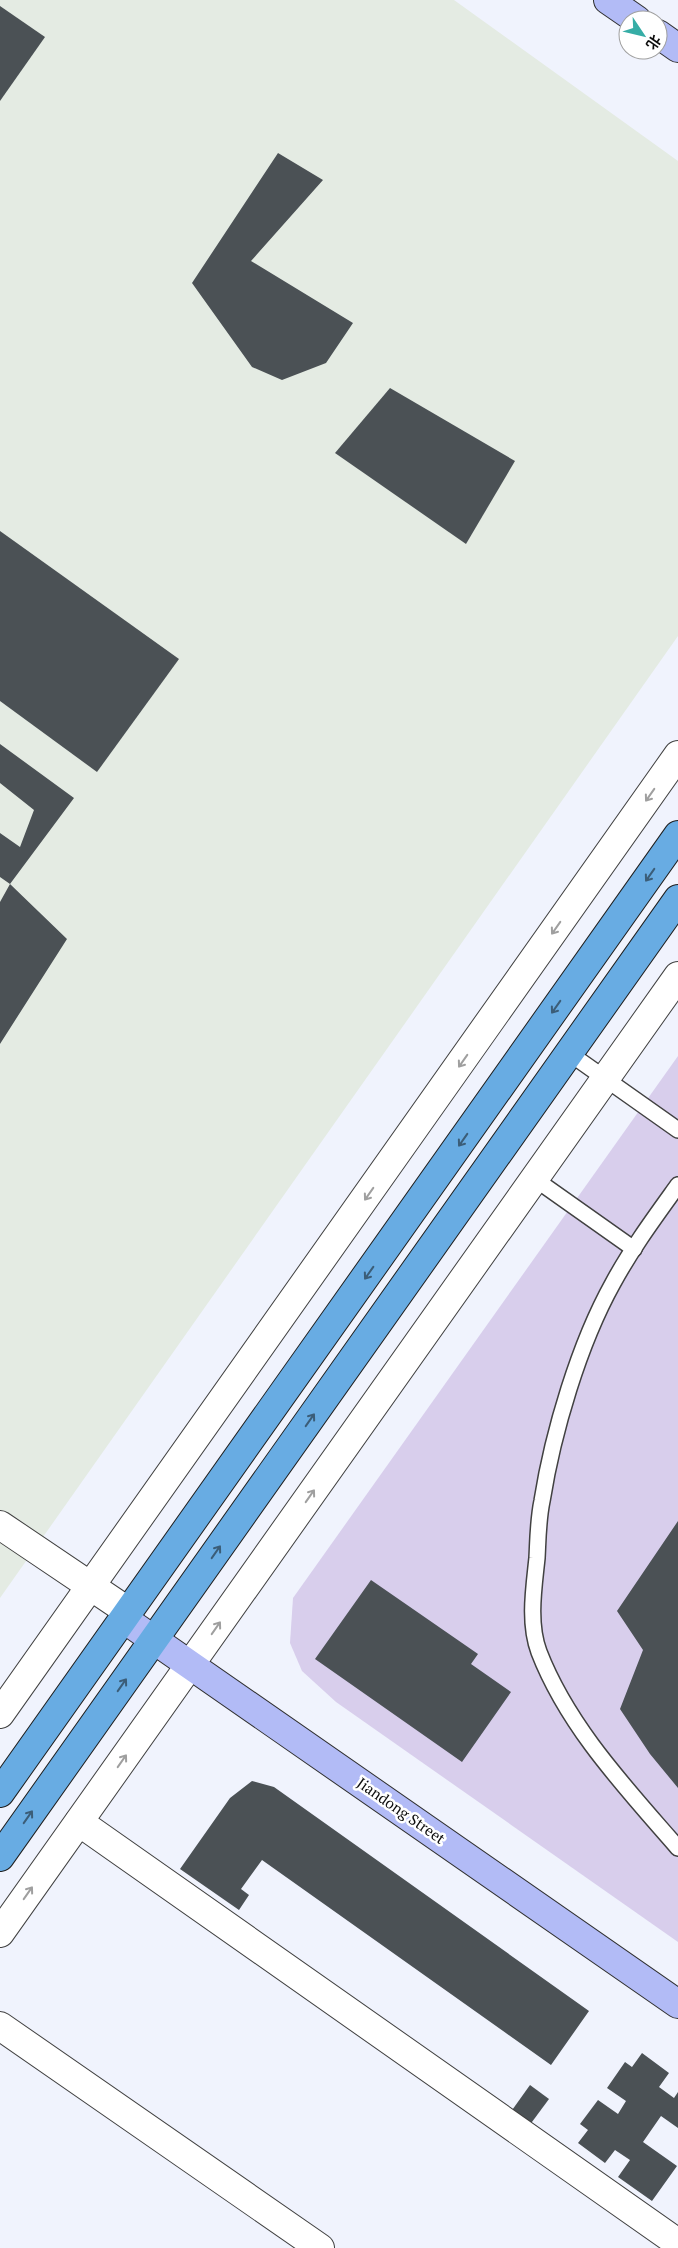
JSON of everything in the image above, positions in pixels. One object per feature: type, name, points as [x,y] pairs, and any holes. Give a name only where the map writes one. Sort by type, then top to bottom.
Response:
[{"type":"highway","points":[[0,1793],[678,835]]},
{"type":"highway","points":[[0,1857],[678,899]]},
{"type":"street","points":[[608,0],[622,10]]},
{"type":"street","points":[[0,1714],[678,755]]},
{"type":"street","points":[[0,1933],[678,976]]},
{"type":"street","points":[[0,1525],[91,1587],[126,1616]]},
{"type":"street","name":"Jiandong Street","points":[[126,1616],[154,1640],[678,2004]]},
{"type":"street","points":[[79,1822],[678,2243]]},
{"type":"street","points":[[0,2026],[320,2248]]},
{"type":"lane","points":[[569,1053],[678,1130]]},
{"type":"lane","points":[[535,1179],[634,1249]]},
{"type":"lane","points":[[678,1185],[612,1284],[585,1344],[559,1422],[541,1502],[533,1598],[534,1629],[539,1650],[560,1694],[598,1754],[678,1848]]},
{"type":"shaded area","points":[[0,0],[454,0],[678,161],[678,636],[0,1598]]},
{"type":"shaded area","points":[[678,1056],[678,1942],[336,1702],[302,1671],[290,1643],[293,1598]]},
{"type":"building","points":[[0,6],[45,37],[0,101]]},
{"type":"building","points":[[278,153],[323,180],[251,261],[353,323],[326,363],[282,380],[252,367],[192,283]]},
{"type":"building","points":[[390,388],[515,461],[466,544],[335,453]]},
{"type":"building","points":[[0,531],[179,659],[97,772],[0,701]]},
{"type":"building","points":[[0,744],[74,798],[10,884],[0,877],[0,833],[20,847],[34,810],[0,783]]},
{"type":"building","points":[[10,884],[67,939],[0,1044],[0,902]]},
{"type":"building","points":[[678,1521],[678,1788],[650,1754],[620,1709],[643,1650],[617,1611]]},
{"type":"building","points":[[371,1580],[478,1654],[471,1664],[511,1692],[462,1762],[315,1659]]},
{"type":"building","points":[[252,1781],[274,1787],[589,2011],[551,2065],[262,1860],[241,1889],[249,1895],[239,1910],[180,1869],[230,1798]]},
{"type":"building","points":[[642,2053],[669,2073],[659,2087],[674,2098],[678,2092],[678,2128],[661,2116],[643,2142],[677,2166],[652,2201],[618,2177],[630,2160],[615,2150],[605,2163],[578,2143],[588,2130],[580,2124],[598,2100],[618,2114],[626,2101],[607,2088],[625,2062],[632,2067]]},
{"type":"building","points":[[530,2085],[549,2099],[529,2126],[510,2113]]}]
